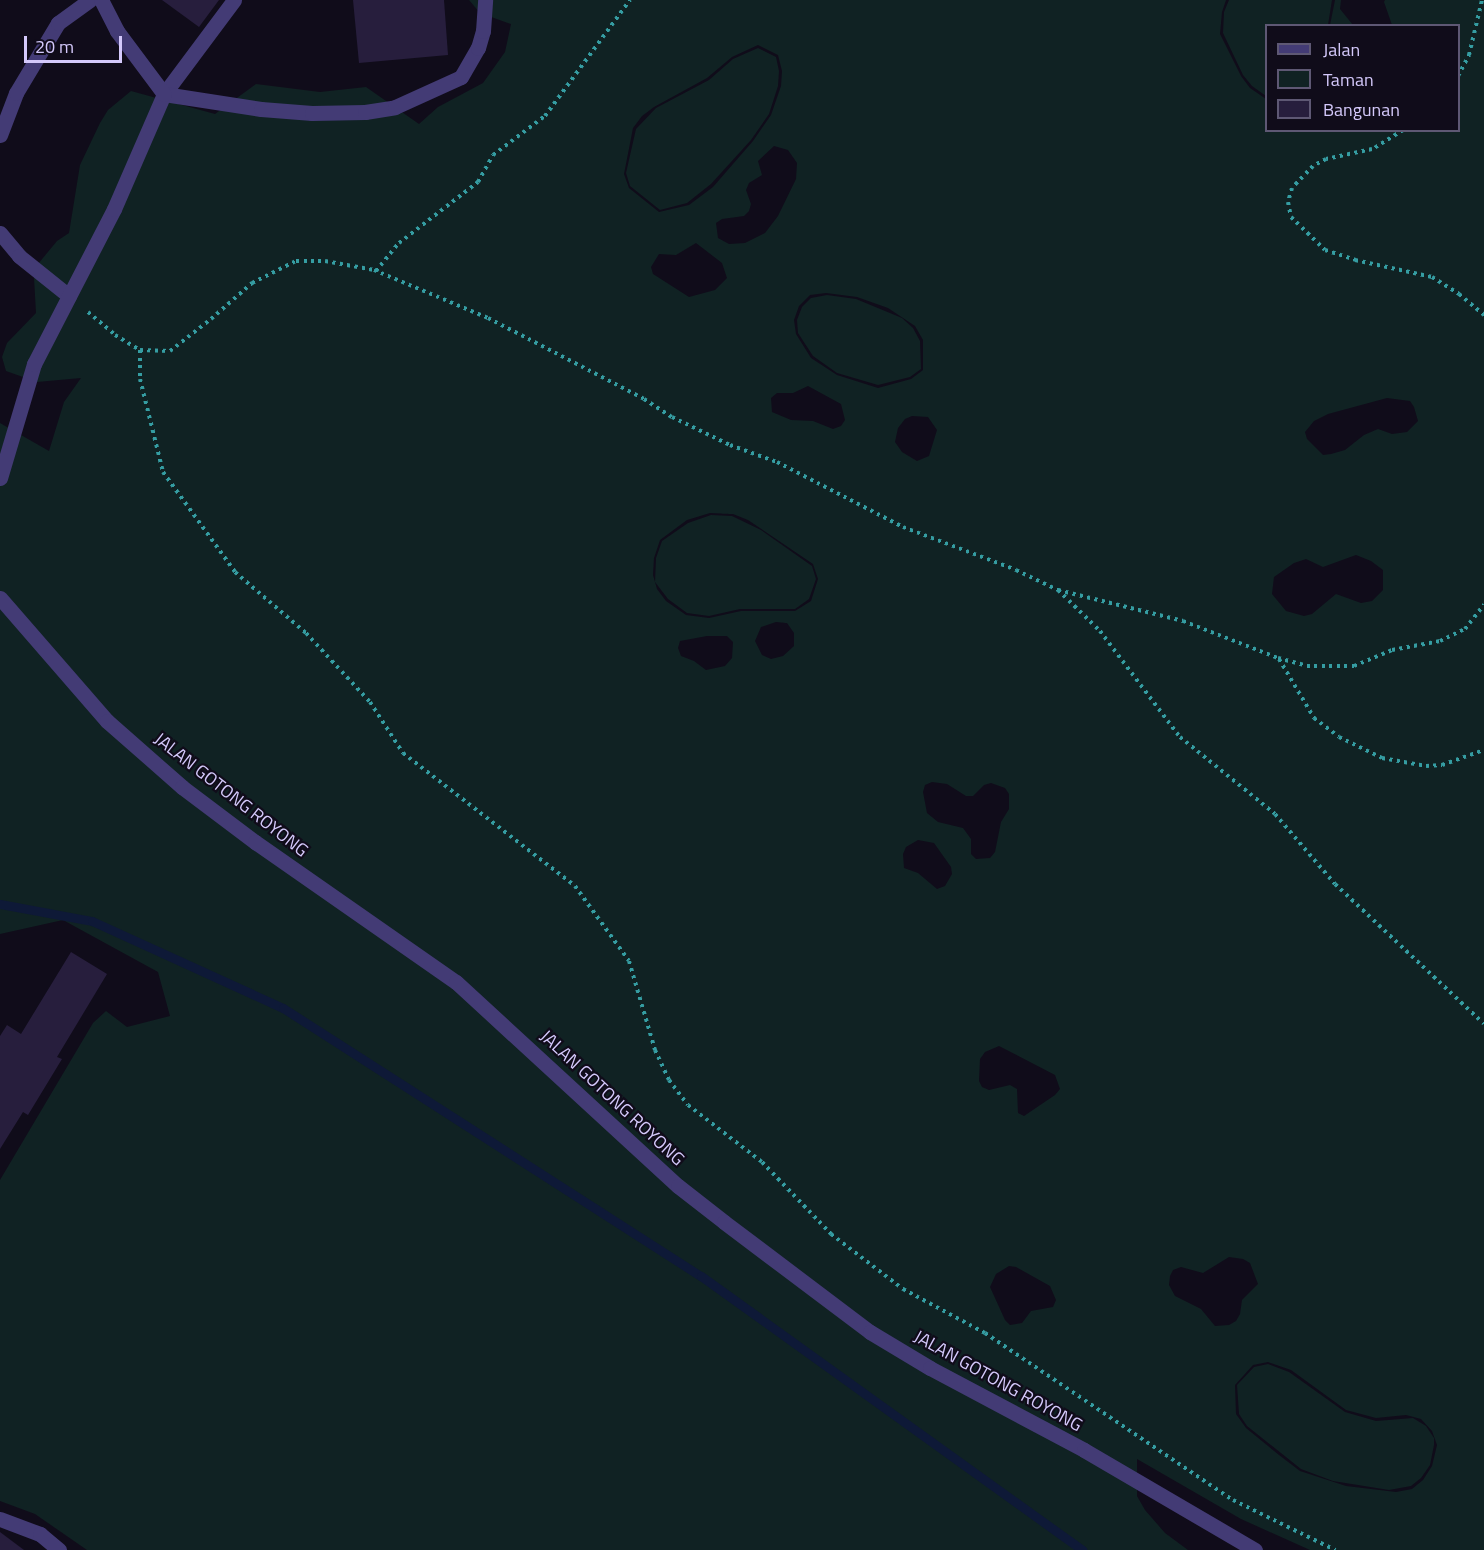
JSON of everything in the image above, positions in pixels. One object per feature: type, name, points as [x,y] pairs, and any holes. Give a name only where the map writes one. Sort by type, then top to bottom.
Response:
[{"type":"street","points":[[0,135],[16,93],[58,23],[90,0]]},
{"type":"street","points":[[101,0],[117,32],[164,94],[261,109],[312,113],[365,112],[395,107],[461,77],[478,48],[483,31],[485,0]]},
{"type":"street","points":[[0,478],[34,364],[114,209],[164,94],[234,0]]},
{"type":"street","points":[[0,233],[19,256],[69,296]]},
{"type":"street","name":"JALAN GOTONG ROYONG","points":[[0,598],[107,721],[182,787],[255,842],[456,982],[513,1032],[620,1134],[724,1222],[870,1332],[930,1368],[1084,1450],[1255,1550]]},
{"type":"street","points":[[0,1519],[40,1534],[59,1550]]},
{"type":"path","points":[[376,271],[399,243],[478,182],[493,155],[545,116],[630,0]]},
{"type":"path","points":[[1460,72],[1469,55],[1482,0]]},
{"type":"path","points":[[1400,132],[1372,149],[1326,159],[1314,166],[1292,188],[1288,202],[1291,217],[1325,250],[1355,260],[1432,277],[1460,294],[1484,315]]},
{"type":"path","points":[[69,296],[115,335],[140,350],[170,351],[252,283],[296,261],[325,261],[376,271],[488,318],[644,399],[672,417],[730,445],[777,462],[903,527],[1016,570],[1058,590],[1183,621],[1278,658],[1307,666],[1354,666],[1392,650],[1440,641],[1466,629],[1484,605]]},
{"type":"path","points":[[140,350],[140,380],[164,472],[235,572],[314,642],[370,702],[403,753],[575,886],[629,961],[655,1050],[669,1080],[688,1105],[762,1162],[831,1234],[903,1290],[985,1333],[1233,1500],[1335,1550]]},
{"type":"path","points":[[1058,590],[1100,631],[1180,737],[1275,814],[1335,884],[1484,1024]]},
{"type":"path","points":[[1278,658],[1314,718],[1339,737],[1382,758],[1426,766],[1442,765],[1484,750]]},
{"type":"green space","points":[[469,0],[1226,0],[1222,12],[1220,34],[1241,76],[1250,88],[1265,98],[1265,132],[1460,132],[1460,24],[1392,24],[1384,2],[1385,0],[1484,0],[1484,1550],[1310,1550],[1241,1519],[1137,1459],[1137,1496],[1145,1510],[1165,1533],[1188,1550],[87,1550],[35,1514],[0,1501],[0,1180],[93,1023],[106,1011],[127,1027],[170,1016],[158,972],[63,920],[0,934],[0,423],[49,451],[64,402],[81,378],[37,382],[6,371],[2,357],[7,343],[36,313],[34,278],[38,264],[57,241],[69,233],[80,165],[100,123],[108,110],[131,91],[215,114],[256,84],[320,92],[366,87],[419,124],[438,107],[483,83],[505,52],[511,24],[480,13]],"holes":[[[758,45],[778,55],[782,71],[781,86],[771,115],[753,141],[713,187],[689,205],[659,212],[629,188],[624,174],[633,128],[642,116],[654,107],[707,78],[732,57]],[[774,146],[788,150],[797,163],[796,179],[778,216],[765,233],[745,243],[729,244],[718,238],[716,223],[722,219],[744,216],[749,211],[751,204],[746,190],[749,183],[762,175],[758,161]],[[696,243],[722,263],[727,278],[715,290],[689,297],[653,274],[651,267],[659,254],[676,255]],[[826,293],[857,297],[888,308],[915,326],[923,340],[923,370],[911,379],[878,388],[837,375],[811,358],[796,334],[794,320],[799,306],[810,295]],[[808,386],[841,404],[845,420],[841,426],[833,429],[813,421],[791,420],[772,412],[771,398],[777,393],[793,393]],[[1387,398],[1410,401],[1418,421],[1407,432],[1392,434],[1378,429],[1364,435],[1345,450],[1323,455],[1307,439],[1305,432],[1314,421],[1328,414]],[[912,416],[928,417],[937,430],[929,456],[917,461],[902,452],[895,442],[898,428],[905,419]],[[710,513],[733,514],[748,520],[813,564],[818,579],[811,601],[795,611],[741,611],[709,618],[686,615],[666,601],[657,589],[653,575],[654,558],[660,540],[687,520]],[[1356,555],[1371,561],[1383,570],[1383,590],[1372,601],[1361,603],[1336,594],[1312,614],[1304,616],[1286,611],[1272,594],[1274,577],[1294,563],[1306,559],[1323,567]],[[776,622],[787,623],[794,633],[794,646],[783,656],[771,659],[762,655],[755,641],[761,627]],[[707,636],[727,636],[733,642],[732,658],[725,666],[706,670],[694,661],[681,656],[678,648],[680,641]],[[932,782],[947,784],[966,796],[973,796],[984,785],[991,783],[1005,788],[1009,794],[1009,809],[1001,822],[995,852],[990,858],[976,859],[971,854],[971,839],[963,828],[938,822],[927,813],[923,792],[925,785]],[[918,840],[934,843],[951,867],[952,874],[945,886],[937,889],[918,873],[904,868],[903,854],[906,847]],[[999,1046],[1055,1075],[1060,1089],[1055,1095],[1024,1116],[1018,1113],[1017,1089],[1010,1085],[989,1090],[982,1087],[979,1081],[980,1059],[985,1052]],[[1229,1257],[1243,1259],[1250,1263],[1258,1284],[1242,1300],[1240,1314],[1236,1321],[1229,1325],[1215,1326],[1201,1309],[1175,1296],[1169,1285],[1170,1276],[1173,1270],[1181,1267],[1203,1273]],[[1009,1266],[1016,1267],[1050,1286],[1056,1300],[1053,1307],[1031,1311],[1022,1323],[1010,1325],[1005,1320],[990,1287],[996,1274]],[[1268,1362],[1291,1370],[1346,1410],[1376,1418],[1406,1415],[1421,1419],[1432,1431],[1437,1445],[1432,1466],[1423,1480],[1412,1489],[1396,1492],[1346,1486],[1300,1471],[1246,1428],[1236,1414],[1235,1385],[1253,1365]]]},
{"type":"green space","points":[[1229,0],[1332,0],[1328,24],[1265,24],[1265,95],[1252,86],[1243,75],[1223,33],[1224,12]]},
{"type":"green space","points":[[1335,0],[1341,0],[1340,9],[1352,24],[1330,24]]},
{"type":"green space","points":[[758,48],[776,57],[779,71],[778,86],[769,114],[751,140],[711,184],[687,203],[660,210],[630,186],[626,173],[636,129],[656,108],[709,80],[733,59]]},
{"type":"green space","points":[[827,295],[856,299],[902,318],[913,328],[920,341],[921,369],[910,377],[878,385],[837,373],[813,356],[798,333],[797,320],[802,307],[811,298]]},
{"type":"green space","points":[[711,515],[732,516],[761,530],[812,566],[816,579],[809,599],[795,609],[740,609],[709,616],[687,613],[668,599],[655,582],[656,558],[662,541],[688,523]]},
{"type":"green space","points":[[1268,1364],[1289,1372],[1345,1412],[1376,1421],[1413,1418],[1426,1426],[1434,1438],[1430,1465],[1421,1478],[1411,1486],[1389,1490],[1333,1481],[1301,1469],[1247,1426],[1239,1414],[1237,1385],[1254,1367]]},
{"type":"building","points":[[162,0],[219,0],[199,27]]},
{"type":"building","points":[[353,0],[444,0],[448,55],[359,63]]},
{"type":"building","points":[[71,952],[107,974],[57,1057],[62,1059],[28,1115],[23,1112],[0,1149],[0,1036],[7,1025],[21,1034]]},
{"type":"building","points":[[0,1532],[24,1550],[0,1550]]},
{"type":"waterway","points":[[0,904],[92,921],[283,1008],[701,1276],[1083,1550]]}]
